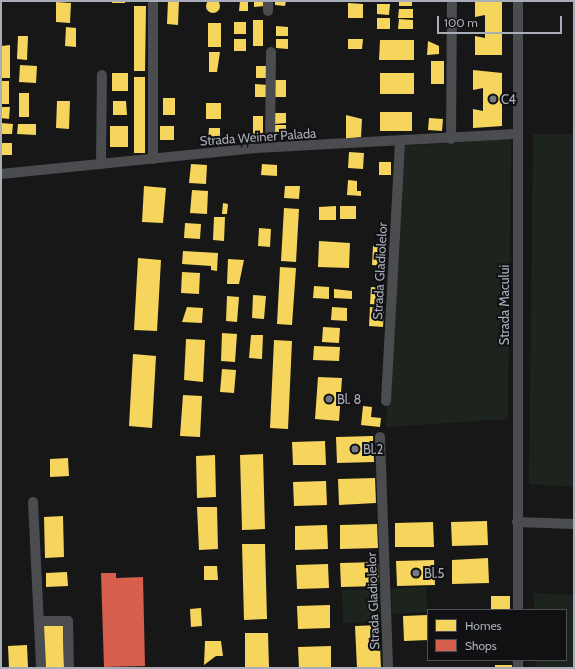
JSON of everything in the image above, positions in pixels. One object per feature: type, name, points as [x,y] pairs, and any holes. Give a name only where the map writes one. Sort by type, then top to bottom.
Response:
[{"type":"street","points":[[153,1],[153,158]]},
{"type":"street","points":[[451,138],[452,1]]},
{"type":"street","name":"Strada Macului","points":[[518,1],[518,609]]},
{"type":"street","points":[[270,148],[271,52]]},
{"type":"street","points":[[101,164],[102,75]]},
{"type":"street","name":"Strada Weiner Palada","points":[[1,174],[153,158],[270,148],[400,142],[518,134]]},
{"type":"street","name":"Strada Gladiolelor","points":[[386,401],[400,142]]},
{"type":"street","name":"Strada Gladiolelor","points":[[380,437],[388,668]]},
{"type":"street","points":[[33,502],[40,621],[41,668]]},
{"type":"street","points":[[517,522],[574,524]]},
{"type":"street","points":[[40,621],[68,621],[69,668]]},
{"type":"shaded area","points":[[533,134],[574,134],[574,487],[529,484]]},
{"type":"shaded area","points":[[511,139],[508,419],[386,427],[404,146]]},
{"type":"shaded area","points":[[426,587],[427,612],[392,614],[391,589]]},
{"type":"shaded area","points":[[381,589],[382,622],[343,623],[342,590]]},
{"type":"shaded area","points":[[534,593],[574,595],[574,668],[535,668],[535,661],[567,661],[567,609],[534,609]]},
{"type":"building: Homes","points":[[213,-1],[218,1],[220,6],[218,11],[213,13],[208,11],[206,6],[208,1]]},
{"type":"building: Homes","points":[[112,1],[125,1],[125,3],[112,3]]},
{"type":"building: Homes","points":[[168,1],[179,1],[178,25],[167,24]]},
{"type":"building: Homes","points":[[240,1],[248,1],[248,11],[239,11]]},
{"type":"building: Homes","points":[[254,1],[265,1],[265,6],[254,7]]},
{"type":"building: Homes","points":[[275,1],[286,1],[285,6],[275,5]]},
{"type":"building: Homes","points":[[399,1],[412,1],[412,6],[399,6]]},
{"type":"building: Homes","points":[[475,1],[502,1],[502,55],[475,55],[475,36],[485,38],[485,15],[475,17]]},
{"type":"building: Homes","points":[[56,2],[71,3],[70,23],[56,22]]},
{"type":"building: Homes","points":[[348,3],[363,4],[363,18],[348,18]]},
{"type":"building: Homes","points":[[377,4],[390,4],[389,15],[377,14]]},
{"type":"building: Homes","points":[[134,6],[146,6],[145,71],[134,71]]},
{"type":"building: Homes","points":[[399,9],[413,9],[413,18],[398,18]]},
{"type":"building: Homes","points":[[377,18],[390,18],[390,29],[377,29]]},
{"type":"building: Homes","points":[[399,19],[413,20],[413,29],[398,29]]},
{"type":"building: Homes","points":[[253,20],[263,20],[263,46],[253,46]]},
{"type":"building: Homes","points":[[234,22],[246,22],[246,34],[234,34]]},
{"type":"building: Homes","points":[[208,23],[221,23],[221,47],[208,47]]},
{"type":"building: Homes","points":[[276,26],[288,27],[288,36],[276,36]]},
{"type":"building: Homes","points":[[66,27],[76,28],[76,47],[65,46]]},
{"type":"building: Homes","points":[[18,36],[28,36],[27,60],[17,59]]},
{"type":"building: Homes","points":[[234,39],[246,39],[246,51],[234,51]]},
{"type":"building: Homes","points":[[276,39],[288,39],[288,49],[276,48]]},
{"type":"building: Homes","points":[[348,39],[363,39],[362,49],[348,49]]},
{"type":"building: Homes","points":[[380,40],[414,40],[414,60],[379,60]]},
{"type":"building: Homes","points":[[428,41],[439,46],[439,54],[427,55]]},
{"type":"building: Homes","points":[[10,45],[10,78],[1,78],[1,46]]},
{"type":"building: Homes","points":[[209,52],[220,52],[217,72],[209,72]]},
{"type":"building: Homes","points":[[431,61],[444,61],[444,84],[431,84]]},
{"type":"building: Homes","points":[[20,65],[37,66],[36,83],[19,82]]},
{"type":"building: Homes","points":[[256,66],[268,66],[268,78],[256,78]]},
{"type":"building: Homes","name":"C4","points":[[473,70],[502,73],[502,126],[473,128],[473,109],[483,111],[483,88],[473,90]]},
{"type":"building: Homes","points":[[112,73],[128,73],[128,91],[112,91]]},
{"type":"building: Homes","points":[[380,73],[414,73],[414,94],[380,94]]},
{"type":"building: Homes","points":[[134,77],[145,77],[145,153],[134,153]]},
{"type":"building: Homes","points":[[275,80],[286,80],[286,97],[275,97]]},
{"type":"building: Homes","points":[[1,81],[9,81],[9,104],[1,104]]},
{"type":"building: Homes","points":[[255,84],[268,85],[267,97],[255,97]]},
{"type":"building: Homes","points":[[19,93],[29,93],[29,117],[19,117]]},
{"type":"building: Homes","points":[[163,98],[175,98],[175,115],[163,115]]},
{"type":"building: Homes","points":[[57,101],[70,101],[69,129],[56,128]]},
{"type":"building: Homes","points":[[113,101],[126,101],[127,115],[113,115]]},
{"type":"building: Homes","points":[[206,103],[221,103],[221,119],[206,119]]},
{"type":"building: Homes","points":[[1,107],[10,107],[9,119],[1,118]]},
{"type":"building: Homes","points":[[380,112],[412,112],[412,131],[380,131]]},
{"type":"building: Homes","points":[[275,113],[286,113],[286,123],[275,124]]},
{"type":"building: Homes","points":[[346,115],[362,119],[361,137],[346,139]]},
{"type":"building: Homes","points":[[253,116],[263,116],[263,137],[253,137]]},
{"type":"building: Homes","points":[[429,118],[443,119],[442,131],[428,130]]},
{"type":"building: Homes","points":[[1,123],[13,124],[12,134],[1,134]]},
{"type":"building: Homes","points":[[18,124],[36,124],[36,135],[17,134]]},
{"type":"building: Homes","points":[[275,125],[286,125],[286,135],[275,135]]},
{"type":"building: Homes","points":[[110,126],[128,126],[128,147],[110,147]]},
{"type":"building: Homes","points":[[160,126],[174,126],[174,140],[160,140]]},
{"type":"building: Homes","points":[[209,128],[220,128],[220,141],[208,141]]},
{"type":"building: Homes","points":[[1,143],[12,143],[12,155],[1,155]]},
{"type":"building: Homes","points":[[349,152],[364,153],[363,169],[348,168]]},
{"type":"building: Homes","points":[[379,162],[391,162],[391,175],[379,175]]},
{"type":"building: Homes","points":[[191,164],[207,165],[206,184],[189,183]]},
{"type":"building: Homes","points":[[262,164],[277,165],[277,176],[261,175]]},
{"type":"building: Homes","points":[[348,180],[357,181],[357,191],[361,191],[361,196],[347,195]]},
{"type":"building: Homes","points":[[144,186],[166,188],[163,223],[142,222]]},
{"type":"building: Homes","points":[[285,186],[300,186],[299,199],[284,198]]},
{"type":"building: Homes","points":[[192,190],[208,191],[207,214],[190,213]]},
{"type":"building: Homes","points":[[223,203],[228,204],[227,214],[222,214]]},
{"type":"building: Homes","points":[[336,206],[336,220],[319,220],[319,207]]},
{"type":"building: Homes","points":[[340,206],[356,206],[356,219],[340,219]]},
{"type":"building: Homes","points":[[284,208],[299,209],[296,262],[281,261]]},
{"type":"building: Homes","points":[[214,217],[225,217],[224,241],[213,240]]},
{"type":"building: Homes","points":[[185,223],[201,224],[200,239],[184,238]]},
{"type":"building: Homes","points":[[259,228],[271,229],[270,247],[258,246]]},
{"type":"building: Homes","points":[[319,241],[350,243],[349,268],[318,267]]},
{"type":"building: Homes","points":[[373,246],[387,247],[386,266],[372,265]]},
{"type":"building: Homes","points":[[183,251],[218,253],[217,271],[211,270],[211,266],[182,264]]},
{"type":"building: Homes","points":[[138,258],[161,260],[157,331],[134,330]]},
{"type":"building: Homes","points":[[228,259],[244,260],[239,284],[227,284]]},
{"type":"building: Homes","points":[[280,267],[296,268],[292,325],[277,324]]},
{"type":"building: Homes","points":[[182,272],[200,273],[199,294],[181,293]]},
{"type":"building: Homes","points":[[314,286],[329,287],[329,299],[313,298]]},
{"type":"building: Homes","points":[[371,287],[384,288],[383,305],[370,304]]},
{"type":"building: Homes","points":[[334,289],[352,291],[352,299],[334,298]]},
{"type":"building: Homes","points":[[253,295],[266,296],[264,319],[252,318]]},
{"type":"building: Homes","points":[[227,296],[239,297],[237,322],[226,321]]},
{"type":"building: Homes","points":[[187,307],[203,308],[202,323],[182,322]]},
{"type":"building: Homes","points":[[332,307],[347,308],[347,321],[331,320]]},
{"type":"building: Homes","points":[[370,307],[384,308],[383,327],[369,326]]},
{"type":"building: Homes","points":[[323,327],[340,328],[339,343],[322,342]]},
{"type":"building: Homes","points":[[222,333],[237,334],[235,362],[221,361]]},
{"type":"building: Homes","points":[[251,335],[263,335],[262,359],[249,358]]},
{"type":"building: Homes","points":[[186,339],[205,340],[203,382],[184,380]]},
{"type":"building: Homes","points":[[274,340],[292,341],[288,429],[270,428]]},
{"type":"building: Homes","points":[[314,346],[340,347],[339,361],[313,360]]},
{"type":"building: Homes","points":[[133,354],[156,356],[152,428],[129,426]]},
{"type":"building: Homes","points":[[222,369],[236,370],[234,393],[220,392]]},
{"type":"building: Homes","name":"Bl. 8","points":[[318,377],[342,378],[339,421],[315,419]]},
{"type":"building: Homes","points":[[183,395],[202,396],[200,437],[180,436]]},
{"type":"building: Homes","points":[[363,406],[372,407],[371,417],[381,418],[380,427],[361,425]]},
{"type":"building: Homes","name":"Bl.2","points":[[373,436],[374,462],[337,463],[336,437]]},
{"type":"building: Homes","points":[[325,441],[326,465],[293,465],[292,442]]},
{"type":"building: Homes","points":[[263,454],[265,529],[242,530],[240,455]]},
{"type":"building: Homes","points":[[215,455],[216,497],[197,498],[196,456]]},
{"type":"building: Homes","points":[[68,458],[69,476],[50,477],[50,459]]},
{"type":"building: Homes","points":[[375,478],[376,503],[339,505],[338,479]]},
{"type":"building: Homes","points":[[326,481],[327,505],[294,506],[293,482]]},
{"type":"building: Homes","points":[[197,507],[217,507],[218,549],[199,550]]},
{"type":"building: Homes","points":[[63,516],[64,557],[45,558],[44,517]]},
{"type":"building: Homes","points":[[487,521],[488,545],[452,546],[451,522]]},
{"type":"building: Homes","points":[[433,522],[434,547],[395,547],[395,523]]},
{"type":"building: Homes","points":[[377,524],[378,548],[340,549],[340,525]]},
{"type":"building: Homes","points":[[327,525],[328,549],[295,550],[295,526]]},
{"type":"building: Homes","points":[[242,544],[265,544],[267,619],[244,620]]},
{"type":"building: Homes","points":[[488,558],[489,583],[452,584],[452,560]]},
{"type":"building: Homes","name":"Bl.5","points":[[434,560],[435,585],[397,586],[396,561]]},
{"type":"building: Homes","points":[[378,562],[379,586],[341,587],[340,563]]},
{"type":"building: Homes","points":[[328,564],[329,588],[297,589],[296,565]]},
{"type":"building: Homes","points":[[204,566],[217,566],[218,580],[204,580]]},
{"type":"building: Homes","points":[[67,572],[68,586],[46,587],[46,573]]},
{"type":"building: Homes","points":[[491,596],[510,596],[510,609],[491,609]]},
{"type":"building: Homes","points":[[330,605],[330,628],[298,629],[297,606]]},
{"type":"building: Homes","points":[[201,608],[202,626],[191,627],[190,609]]},
{"type":"building: Homes","points":[[427,615],[427,640],[404,641],[403,616]]},
{"type":"building: Homes","points":[[63,625],[64,668],[44,668],[43,626]]},
{"type":"building: Homes","points":[[379,625],[381,668],[357,668],[355,626]]},
{"type":"building: Homes","points":[[245,633],[268,633],[269,668],[245,668]]},
{"type":"building: Homes","points":[[205,641],[221,641],[223,656],[216,656],[204,665]]},
{"type":"building: Homes","points":[[27,645],[28,668],[9,668],[8,646]]},
{"type":"building: Homes","points":[[331,646],[331,668],[299,668],[298,647]]},
{"type":"building: Homes","points":[[495,665],[512,665],[512,668],[495,668]]},
{"type":"building: Shops","points":[[101,573],[116,573],[116,578],[143,577],[145,666],[104,667]]},
{"type":"place","name":"C4","points":[[493,99]]},
{"type":"place","name":"Bl. 8","points":[[329,399]]},
{"type":"place","name":"Bl.2","points":[[355,449]]},
{"type":"place","name":"Bl.5","points":[[416,573]]}]
